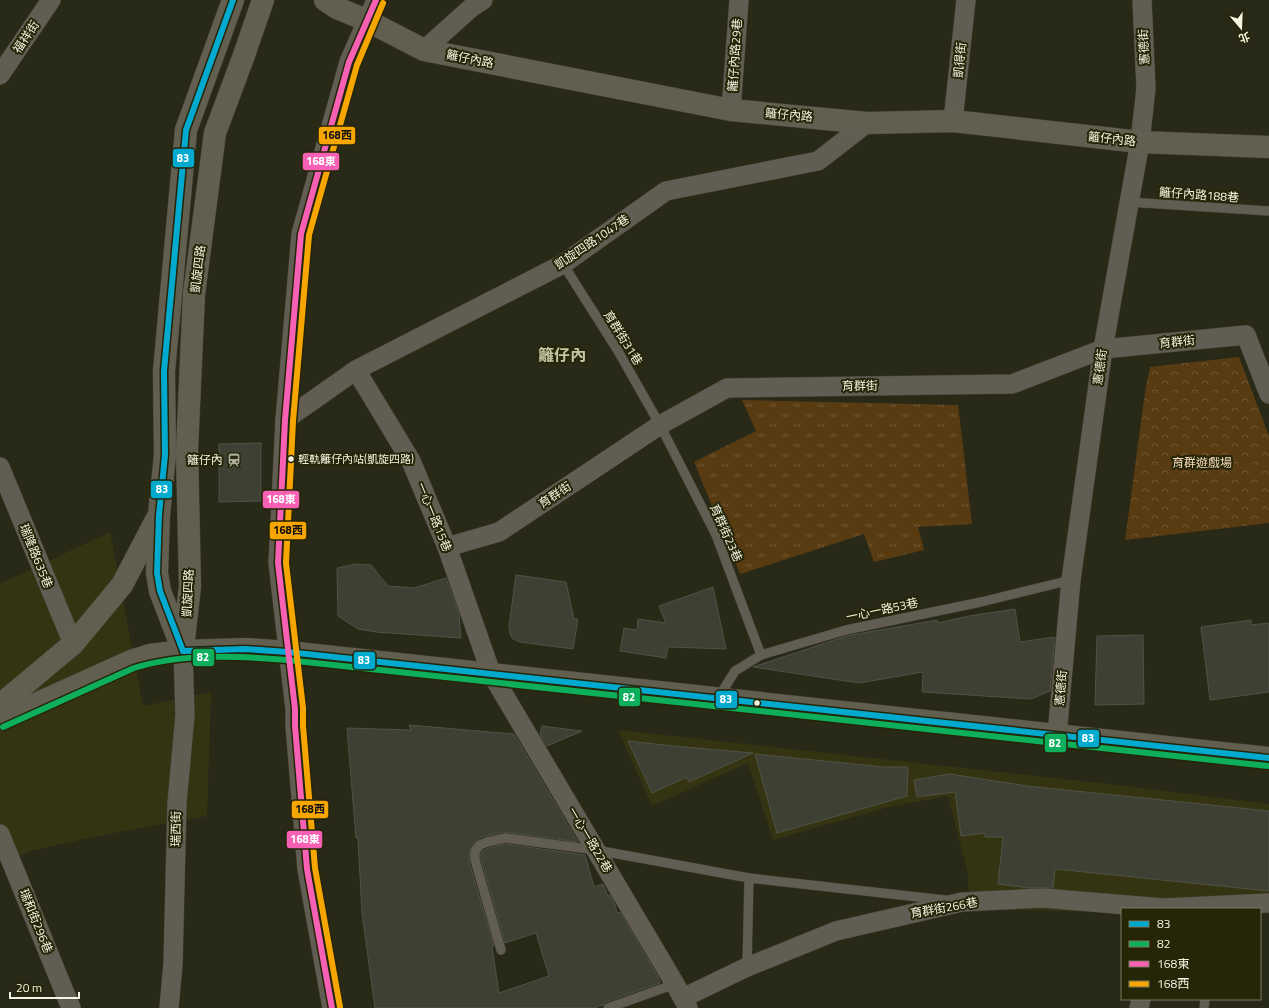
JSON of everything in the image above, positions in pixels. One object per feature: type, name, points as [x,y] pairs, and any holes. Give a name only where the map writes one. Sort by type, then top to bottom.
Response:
[{"type":"street","name":"福祥街","points":[[0,75],[51,0]]},
{"type":"street","name":"凱旋四路","points":[[183,651],[160,591],[157,573],[159,515],[165,455],[164,371],[186,130],[233,0]]},
{"type":"street","name":"凱旋四路","points":[[183,651],[190,586],[187,450],[194,294],[215,133],[263,0]]},
{"type":"street","name":"籬仔內路","points":[[325,0],[337,8],[366,20],[424,50],[731,110],[867,123],[953,121],[1140,142],[1269,147]]},
{"type":"street","points":[[332,1008],[308,869],[295,726],[295,709],[278,563],[285,420],[301,234],[349,62],[376,0]]},
{"type":"street","points":[[424,50],[472,7],[482,0]]},
{"type":"street","name":"籬仔內路29巷","points":[[731,110],[739,0]]},
{"type":"street","name":"凱得街","points":[[953,121],[966,0]]},
{"type":"street","name":"憲德街","points":[[1056,735],[1071,580],[1103,349],[1128,202],[1140,142],[1146,88],[1142,0]]},
{"type":"street","name":"凱旋四路1047巷","points":[[285,420],[356,370],[563,264],[666,191],[818,161],[867,123]]},
{"type":"street","name":"育群街","points":[[447,547],[499,532],[660,425],[727,388],[1012,384],[1103,349],[1246,335],[1269,394]]},
{"type":"street","name":"一心一路15巷","points":[[356,370],[411,461],[447,547],[491,673]]},
{"type":"street","name":"瑞隆路635巷","points":[[0,467],[73,644]]},
{"type":"street","points":[[0,705],[73,644],[122,585],[159,515]]},
{"type":"street","points":[[0,720],[131,661],[150,655],[183,651],[245,649],[491,673],[1269,758]]},
{"type":"street","name":"瑞西街","points":[[168,1008],[173,964],[177,803],[185,714],[183,651]]},
{"type":"street","name":"一心一路22巷","points":[[491,673],[682,997]]},
{"type":"street","name":"瑞和街296巷","points":[[0,834],[71,1008]]},
{"type":"street","name":"育群街266巷","points":[[682,997],[747,967],[836,931],[962,902],[1043,898],[1163,908],[1269,903]]},
{"type":"lane","name":"籬仔內路188巷","points":[[1128,202],[1269,212]]},
{"type":"lane","name":"育群街31巷","points":[[563,264],[618,351],[660,425]]},
{"type":"lane","name":"育群街23巷","points":[[660,425],[716,535],[761,655]]},
{"type":"lane","name":"一心一路53巷","points":[[718,698],[735,671],[761,655],[846,630],[981,602],[1071,580]]},
{"type":"lane","points":[[501,950],[475,860],[475,851],[480,845],[505,838],[596,850],[749,878],[962,902]]},
{"type":"lane","points":[[747,967],[749,878]]},
{"type":"lane","points":[[608,1008],[682,997]]},
{"type":"shaded area","points":[[110,532],[143,706],[211,692],[207,816],[103,835],[30,851],[0,864],[0,584]]},
{"type":"shaded area","points":[[618,730],[1117,785],[1269,804],[1269,913],[1261,913],[1261,908],[1121,908],[1121,912],[1102,912],[969,909],[968,874],[948,796],[889,807],[773,840],[748,763],[652,806]]},
{"type":"green space","name":"育群遊戲場","points":[[1239,357],[1269,436],[1269,523],[1125,540],[1145,393],[1150,367]]},
{"type":"green space","points":[[742,400],[958,405],[972,524],[918,527],[924,550],[874,562],[864,534],[740,574],[694,462],[756,431]]},
{"type":"building","points":[[261,443],[261,501],[219,502],[219,444]]},
{"type":"building","points":[[356,564],[371,565],[388,586],[414,588],[446,578],[459,614],[461,638],[376,632],[358,629],[338,616],[337,568]]},
{"type":"building","points":[[516,575],[566,582],[574,619],[578,619],[573,649],[520,642],[513,639],[510,634],[509,626]]},
{"type":"building","points":[[713,587],[726,649],[668,647],[666,658],[620,651],[624,628],[637,630],[638,619],[666,623],[659,606]]},
{"type":"building","points":[[1015,609],[1020,642],[1055,637],[1050,691],[1031,699],[922,692],[923,672],[859,683],[753,667],[846,636],[937,620],[938,623],[969,616]]},
{"type":"building","points":[[1251,620],[1251,625],[1269,623],[1269,692],[1210,700],[1201,627]]},
{"type":"building","points":[[1143,635],[1144,704],[1095,705],[1097,636]]},
{"type":"building","points":[[409,725],[514,734],[578,842],[504,832],[478,839],[470,848],[469,862],[494,946],[492,947],[499,993],[549,976],[536,933],[505,943],[481,859],[481,853],[489,848],[505,844],[585,855],[594,887],[603,884],[608,896],[610,895],[615,904],[617,913],[620,912],[658,977],[660,983],[606,1002],[603,1005],[594,1008],[375,1008],[362,913],[358,838],[356,838],[347,728],[411,730]]},
{"type":"building","points":[[542,726],[582,731],[547,746],[540,735]]},
{"type":"building","points":[[628,741],[753,753],[689,782],[687,777],[652,793]]},
{"type":"building","points":[[755,754],[884,767],[908,767],[907,796],[777,833]]},
{"type":"building","points":[[950,774],[1027,786],[1269,811],[1269,891],[1055,869],[1053,888],[1029,888],[998,884],[1003,837],[985,837],[985,833],[961,836],[955,792],[917,797],[914,780]]},
{"type":"transit line","name":"83","points":[[183,651],[160,591],[157,573],[159,515],[165,455],[164,371],[186,130],[233,0]]},
{"type":"transit line","name":"168東","points":[[332,1008],[307,869],[295,726],[295,709],[278,563],[285,420],[301,234],[349,62],[376,0]]},
{"type":"transit line","name":"168西","points":[[340,1007],[315,868],[303,726],[303,708],[286,563],[293,421],[309,235],[357,65],[383,3]]},
{"type":"transit line","name":"83","points":[[183,651],[245,649],[288,652],[1269,758]]},
{"type":"transit line","name":"82","points":[[3,727],[134,668],[152,663],[191,658],[249,657],[1268,766]]},
{"type":"place","name":"輕軌籬仔內站(凱旋四路)","points":[[291,459]]},
{"type":"place","name":"籬仔內","points":[[234,460]]},
{"type":"district","name":"籬仔內","points":[[562,355]]}]
